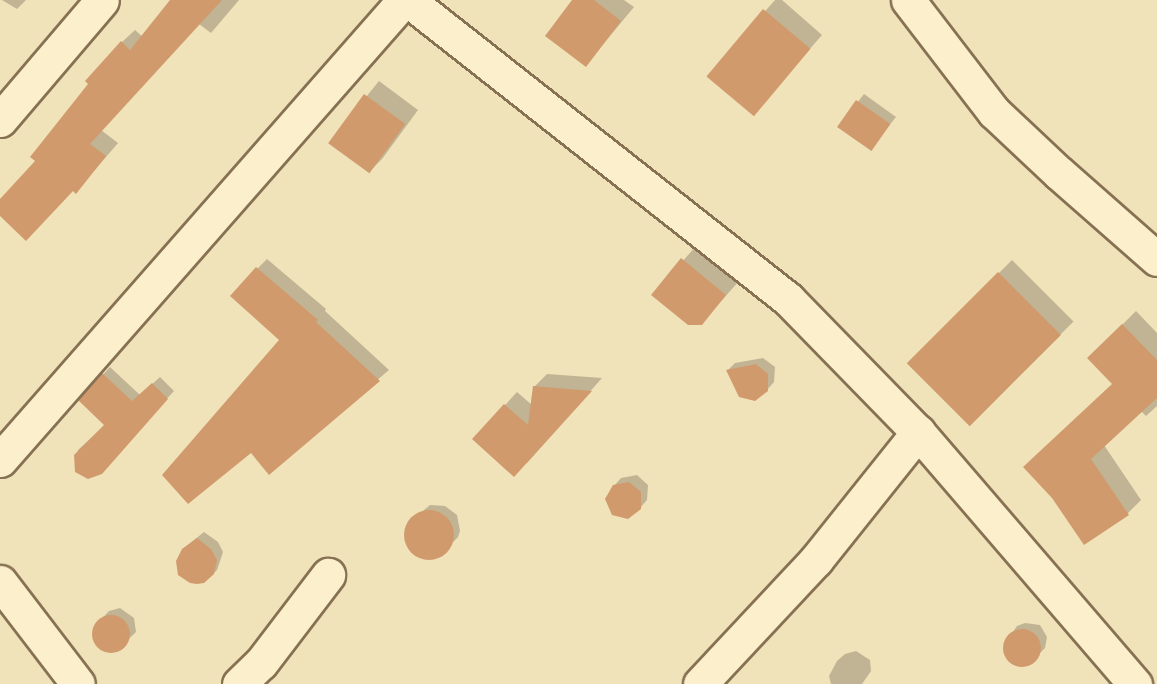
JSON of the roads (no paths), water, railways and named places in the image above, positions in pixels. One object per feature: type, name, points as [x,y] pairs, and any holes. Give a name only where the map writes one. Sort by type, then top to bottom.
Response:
[{"type":"street","points":[[0,120],[102,0]]},
{"type":"street","points":[[0,460],[406,0],[788,299],[918,432],[1135,684]]},
{"type":"street","points":[[908,0],[994,112],[1157,259]]},
{"type":"street","points":[[700,684],[816,560],[918,432]]},
{"type":"street","points":[[239,684],[261,663],[328,575]]},
{"type":"street","points":[[0,582],[78,684]]}]
